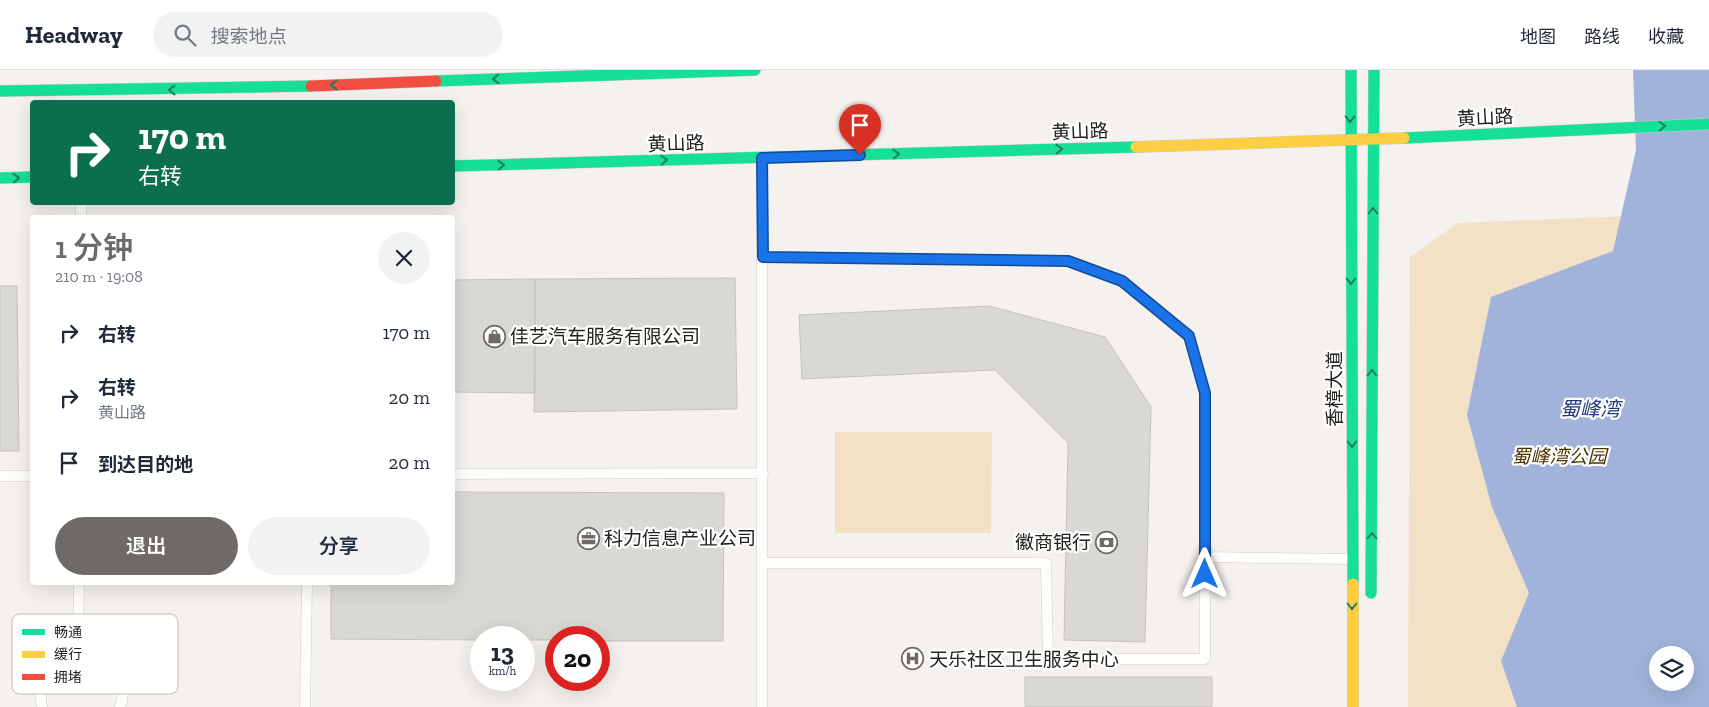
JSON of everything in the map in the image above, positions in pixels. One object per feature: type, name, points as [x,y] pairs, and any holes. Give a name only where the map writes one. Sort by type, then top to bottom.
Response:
[{"type":"main road","points":[[0,91],[221,89],[755,70]]},
{"type":"main road","name":"香樟大道","points":[[1351,70],[1353,707]]},
{"type":"main road","name":"香樟大道","points":[[1371,609],[1374,70]]},
{"type":"main road","name":"黄山路","points":[[455,166],[1350,141],[1709,124]]},
{"type":"main road","points":[[0,178],[30,177]]},
{"type":"lane","points":[[762,158],[762,707]]},
{"type":"lane","points":[[763,257],[1068,261],[1122,281],[1189,336],[1205,393],[1205,659],[1048,659],[1046,563],[763,563]]},
{"type":"lane","points":[[455,474],[763,473]]},
{"type":"lane","points":[[0,476],[30,476]]},
{"type":"lane","points":[[1205,557],[1372,559]]},
{"type":"lane","points":[[79,585],[79,614]]},
{"type":"lane","points":[[305,707],[307,585]]},
{"type":"lane","points":[[40,694],[42,707]]},
{"type":"lane","points":[[120,707],[122,694]]},
{"type":"green space","name":"蜀峰湾","points":[[1709,213],[1709,707],[1408,707],[1410,257],[1458,223]]},
{"type":"green space","points":[[835,432],[992,432],[991,533],[835,533]]},
{"type":"water","name":"蜀峰湾","points":[[1633,70],[1709,70],[1709,707],[1517,707],[1501,661],[1529,593],[1492,507],[1467,415],[1491,297],[1613,251],[1636,150]]},
{"type":"building","points":[[735,278],[737,409],[534,412],[535,279]]},
{"type":"building","name":"佳艺汽车服务有限公司","points":[[535,279],[535,393],[455,392],[455,280]]},
{"type":"building","points":[[0,286],[17,286],[19,451],[0,451]]},
{"type":"building","name":"徽商银行","points":[[989,306],[1105,337],[1151,407],[1145,642],[1064,640],[1068,443],[995,370],[802,379],[799,315]]},
{"type":"building","name":"科力信息产业公司","points":[[455,492],[724,493],[723,641],[610,641],[610,626],[545,626],[545,640],[535,640],[535,626],[470,626],[470,640],[331,639],[331,585],[455,585]]},
{"type":"building","points":[[1025,677],[1212,677],[1212,707],[1025,707]]},
{"type":"traffic: fast","points":[[436,81],[755,70]]},
{"type":"traffic: fast","points":[[1351,70],[1353,584]]},
{"type":"traffic: fast","points":[[1371,593],[1374,70]]},
{"type":"traffic: fast","points":[[0,91],[311,86]]},
{"type":"traffic: fast","points":[[1404,138],[1709,124]]},
{"type":"traffic: fast","points":[[455,166],[1136,147]]},
{"type":"traffic: fast","points":[[0,178],[30,177]]},
{"type":"traffic: slow","points":[[1136,147],[1404,138]]},
{"type":"traffic: slow","points":[[1353,584],[1353,707]]},
{"type":"traffic: jam","points":[[311,86],[436,81]]},
{"type":"place","name":"佳艺汽车服务有限公司","points":[[494,336]]},
{"type":"place","name":"科力信息产业公司","points":[[588,538]]},
{"type":"place","name":"徽商银行","points":[[1107,542]]},
{"type":"place","name":"天乐社区卫生服务中心","points":[[913,659]]},
{"type":"route","points":[[860,155],[762,158],[763,257],[1068,261],[1122,281],[1189,336],[1205,393],[1205,574]]},
{"type":"park label","name":"蜀峰湾公园","points":[[1559,456]]}]
